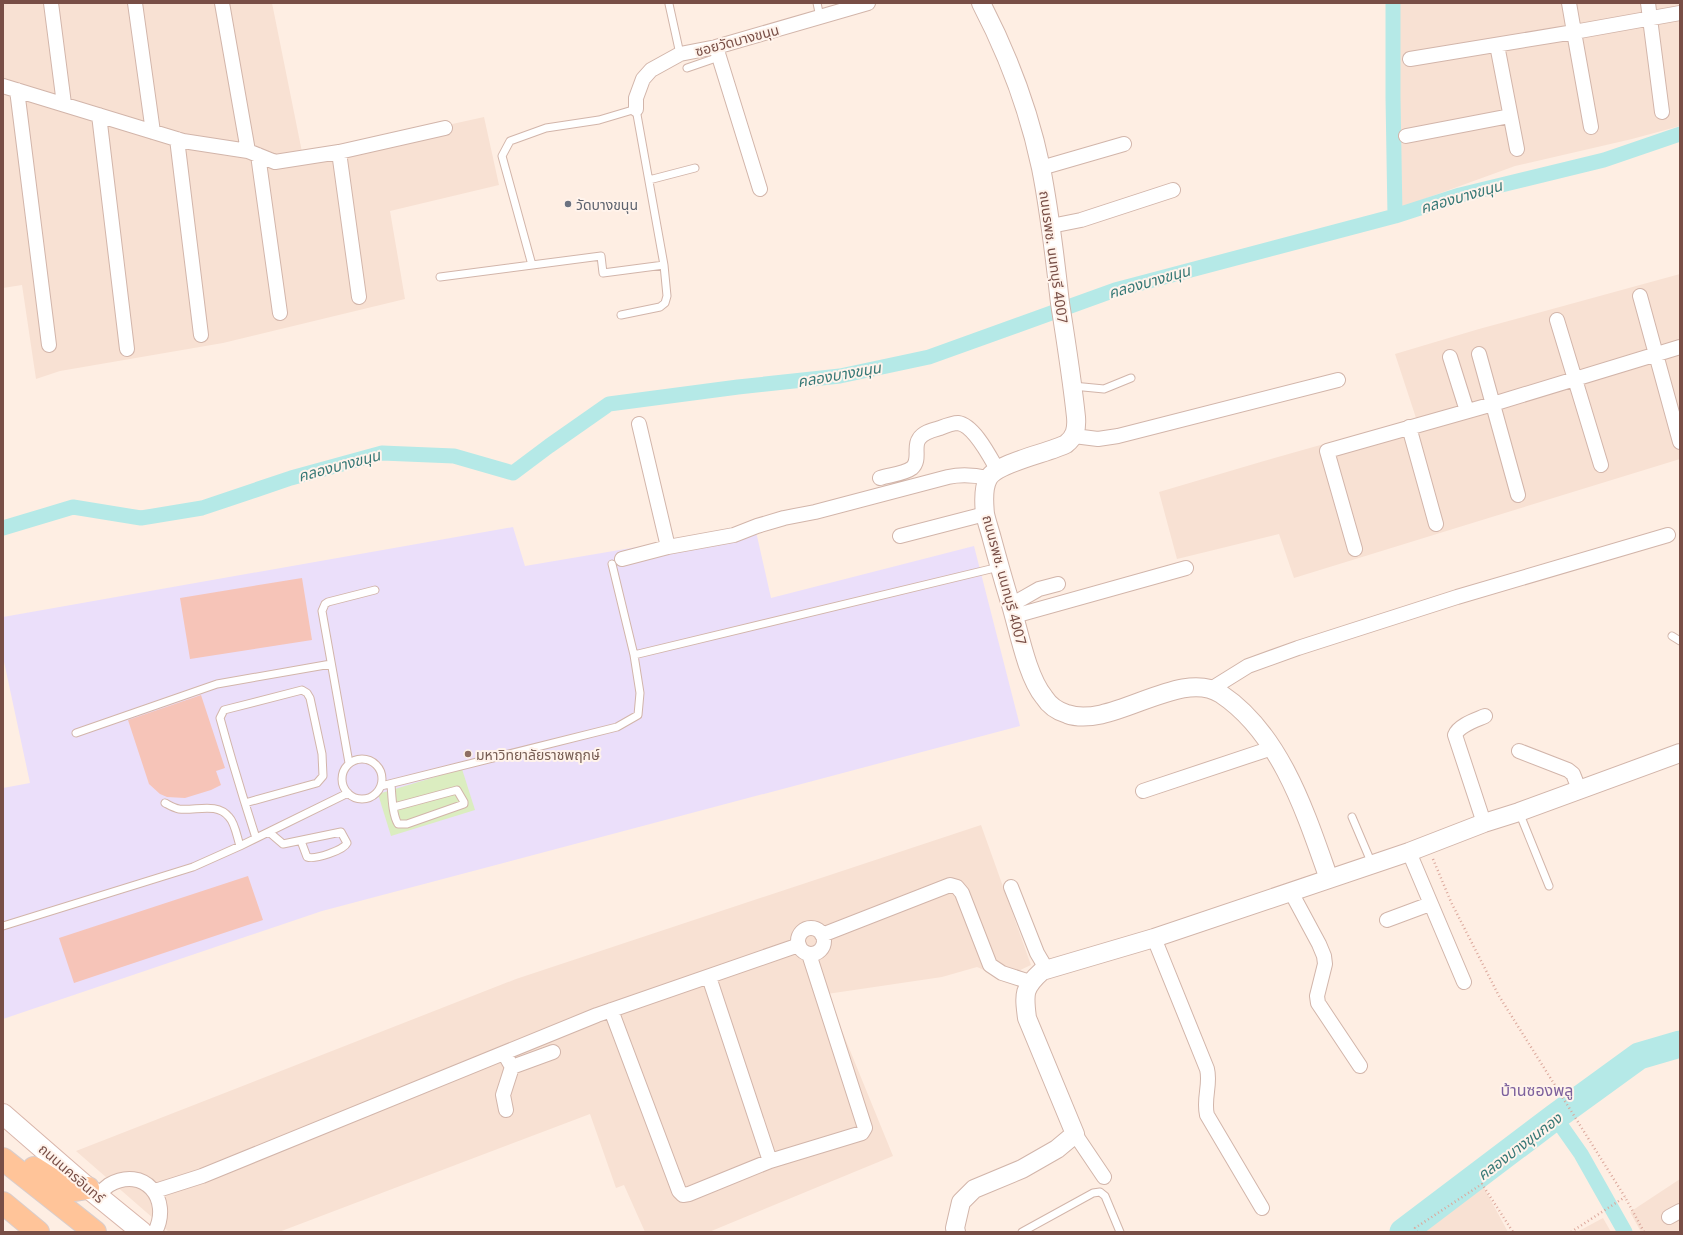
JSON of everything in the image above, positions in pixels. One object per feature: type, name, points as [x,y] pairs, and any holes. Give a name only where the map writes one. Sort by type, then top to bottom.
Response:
[{"type":"main road","name":"ถนนนครอินทร์","points":[[3,1114],[93,1192],[142,1232]]},
{"type":"main road","points":[[3,1152],[10,1153],[67,1189],[93,1192]]},
{"type":"main road","points":[[3,1159],[95,1232]]},
{"type":"main road","points":[[3,1203],[38,1232]]},
{"type":"street","points":[[51,3],[64,104]]},
{"type":"street","points":[[135,3],[153,132]]},
{"type":"street","points":[[222,3],[253,153],[280,313]]},
{"type":"street","name":"ซอยวัดบางขนุน","points":[[636,110],[636,98],[643,79],[651,70],[680,54],[718,52],[820,17],[868,3]]},
{"type":"street","name":"ถนนรพช. นนทบุรี 4007","points":[[981,3],[1001,42],[1032,130],[1041,168],[1051,226],[1063,324],[1073,386],[1077,425],[1074,436]]},
{"type":"street","points":[[1569,3],[1591,127]]},
{"type":"street","points":[[1648,3],[1662,112]]},
{"type":"street","points":[[1410,59],[1680,13]]},
{"type":"street","points":[[1497,45],[1517,149]]},
{"type":"street","points":[[718,52],[760,189]]},
{"type":"street","points":[[3,86],[177,139],[253,153],[276,162],[338,152],[445,128]]},
{"type":"street","points":[[17,90],[49,345]]},
{"type":"street","points":[[99,115],[127,349]]},
{"type":"street","points":[[1406,136],[1510,116]]},
{"type":"street","points":[[177,139],[202,335]]},
{"type":"street","points":[[1041,168],[1124,144]]},
{"type":"street","points":[[338,152],[359,297]]},
{"type":"street","points":[[1051,226],[1081,220],[1173,190]]},
{"type":"street","points":[[1640,296],[1680,442]]},
{"type":"street","points":[[1558,320],[1601,465]]},
{"type":"street","points":[[1355,549],[1327,451],[1493,404],[1680,347]]},
{"type":"street","points":[[1479,354],[1518,495]]},
{"type":"street","points":[[1450,357],[1467,411]]},
{"type":"street","points":[[617,562],[668,548],[734,534],[784,518],[815,512],[948,477],[962,474],[993,474],[1061,447],[1074,436],[1098,439],[1118,436],[1338,380]]},
{"type":"street","points":[[639,424],[668,548]]},
{"type":"street","points":[[880,478],[906,471],[913,467],[917,459],[917,442],[920,437],[926,433],[946,426],[958,424],[967,426],[974,433],[993,474]]},
{"type":"street","points":[[1409,427],[1436,524]]},
{"type":"street","name":"ถนนรพช. นนทบุรี 4007","points":[[993,474],[985,490],[986,514],[999,567],[1030,668],[1037,686],[1053,708],[1077,717],[1092,716],[1182,689],[1212,689]]},
{"type":"street","points":[[900,536],[986,514]]},
{"type":"street","points":[[1329,879],[1300,802],[1272,748],[1242,712],[1229,700],[1212,689],[1248,666],[1298,648],[1457,597],[1668,535]]},
{"type":"street","points":[[1012,611],[1186,568]]},
{"type":"street","points":[[1012,611],[1040,589],[1058,584]]},
{"type":"street","points":[[1484,823],[1455,735],[1459,729],[1485,716]]},
{"type":"street","points":[[1143,791],[1272,748]]},
{"type":"street","points":[[1519,751],[1568,770],[1573,774],[1579,789]]},
{"type":"street","points":[[1104,1177],[1075,1134],[1027,1018],[1025,1000],[1026,990],[1030,982],[1042,971],[1154,938],[1409,852],[1484,823],[1519,812],[1680,753]]},
{"type":"street","points":[[1409,852],[1464,982]]},
{"type":"street","points":[[822,935],[950,885],[957,887],[962,893],[990,965],[1002,973],[1030,982]]},
{"type":"street","points":[[1011,887],[1037,953],[1047,970]]},
{"type":"street","points":[[1291,892],[1324,956],[1325,964],[1323,977],[1317,996],[1318,1003],[1360,1066]]},
{"type":"street","points":[[1387,920],[1430,904]]},
{"type":"street","points":[[155,1192],[202,1176],[611,1010],[709,977],[804,950],[815,954],[820,951],[824,940],[818,931],[807,929],[799,936],[804,950],[865,1128],[862,1133],[770,1161],[689,1194],[683,1195],[679,1191],[611,1010]]},
{"type":"street","points":[[1154,938],[1202,1060],[1207,1068],[1209,1076],[1206,1099],[1207,1115],[1262,1208]]},
{"type":"street","points":[[709,977],[770,1161]]},
{"type":"street","points":[[512,1066],[553,1052]]},
{"type":"street","points":[[504,1053],[512,1066],[503,1094],[506,1110]]},
{"type":"street","points":[[956,1232],[955,1228],[961,1202],[974,1189],[1022,1169],[1057,1149],[1075,1134]]},
{"type":"street","points":[[93,1192],[122,1180],[135,1179],[144,1182],[155,1192],[160,1207],[160,1222],[155,1232]]},
{"type":"lane","points":[[817,3],[820,17]]},
{"type":"lane","points":[[669,4],[680,54]]},
{"type":"lane","points":[[687,68],[718,52]]},
{"type":"lane","points":[[532,265],[502,156],[510,141],[546,128],[599,120],[636,110],[664,265],[666,296],[665,303],[660,307],[621,314]]},
{"type":"lane","points":[[648,180],[695,168]]},
{"type":"lane","points":[[440,277],[601,256],[603,273],[664,265]]},
{"type":"lane","points":[[1073,386],[1104,389],[1131,378]]},
{"type":"lane","points":[[381,786],[617,727],[638,715],[640,693],[617,562]]},
{"type":"lane","points":[[634,655],[999,567]]},
{"type":"lane","points":[[349,764],[322,611],[325,604],[375,590]]},
{"type":"lane","points":[[1672,636],[1680,641]]},
{"type":"lane","points":[[76,733],[217,684],[332,664]]},
{"type":"lane","points":[[245,803],[317,783],[323,776],[322,754],[310,698],[307,693],[302,690],[224,710],[221,714],[220,718],[225,739],[245,803],[256,838]]},
{"type":"lane","points":[[361,758],[374,762],[379,767],[382,773],[381,786],[377,793],[362,799],[355,798],[348,793],[342,778],[344,770],[349,764],[354,760],[361,758]]},
{"type":"lane","points":[[391,784],[394,807],[397,822],[400,825],[464,804],[464,802],[457,790],[394,807]]},
{"type":"lane","points":[[3,926],[192,867],[240,846],[348,793]]},
{"type":"lane","points":[[165,803],[177,809],[214,808],[222,811],[230,817],[240,846]]},
{"type":"lane","points":[[1519,812],[1549,886]]},
{"type":"lane","points":[[1352,817],[1372,864]]},
{"type":"lane","points":[[269,832],[281,844],[341,832],[347,843],[345,847],[337,851],[313,858],[307,857],[301,841]]},
{"type":"lane","points":[[1022,1232],[1093,1193],[1100,1192],[1105,1196],[1120,1232]]},
{"type":"path","points":[[1428,845],[1450,902],[1499,996],[1576,1117],[1625,1197],[1644,1232]]},
{"type":"path","points":[[1417,1232],[1415,1228],[1482,1184],[1513,1232]]},
{"type":"path","points":[[1571,1232],[1625,1197]]},
{"type":"shaded area","points":[[3,3],[272,3],[303,157],[484,117],[499,185],[390,211],[405,299],[223,343],[60,371],[36,379],[22,285],[3,288]]},
{"type":"shaded area","points":[[1399,3],[1680,3],[1680,126],[1632,139],[1515,166],[1402,207],[1389,158],[1389,125],[1399,96]]},
{"type":"shaded area","points":[[1680,274],[1680,459],[1294,578],[1279,534],[1177,559],[1159,492],[1416,418],[1395,354],[1479,329]]},
{"type":"shaded area","name":"มหาวิทยาลัยราชพฤกษ์","points":[[513,527],[525,566],[755,527],[771,598],[974,546],[1020,726],[322,911],[3,1019],[3,788],[30,783],[3,657],[3,617]]},
{"type":"shaded area","points":[[981,825],[1031,965],[1003,978],[977,967],[942,977],[827,994],[893,1156],[709,1232],[645,1232],[624,1185],[616,1188],[590,1114],[279,1232],[169,1232],[76,1151],[516,979]]},
{"type":"shaded area","points":[[1680,1179],[1680,1232],[1641,1232],[1630,1212]]},
{"type":"shaded area","points":[[1482,1184],[1508,1232],[1417,1232],[1415,1228]]},
{"type":"shaded area","points":[[1603,1218],[1611,1232],[1577,1232]]},
{"type":"green space","points":[[462,769],[475,810],[391,836],[378,794]]},
{"type":"building","points":[[302,578],[312,640],[190,659],[180,598]]},
{"type":"building","points":[[201,695],[225,768],[216,771],[221,785],[211,790],[185,798],[167,797],[160,794],[149,784],[128,720]]},
{"type":"building","points":[[248,876],[263,920],[74,983],[59,938]]},
{"type":"waterway","points":[[1393,3],[1395,216]]},
{"type":"waterway","name":"คลองบางขนุน","points":[[3,528],[73,507],[141,518],[202,508],[291,478],[382,453],[454,456],[513,473],[609,404],[738,387],[840,376],[929,357],[1115,290],[1395,216],[1460,195],[1604,160],[1680,134]]},
{"type":"waterway","name":"คลองบางขุนกอง","points":[[1403,1232],[1555,1117],[1639,1056],[1680,1044]]},
{"type":"waterway","points":[[1555,1117],[1581,1154],[1625,1232]]},
{"type":"place","name":"วัดบางขนุน","points":[[568,204]]},
{"type":"place","name":"มหาวิทยาลัยราชพฤกษ์","points":[[468,754]]},
{"type":"district","name":"บ้านซองพลู","points":[[1537,1090]]}]
